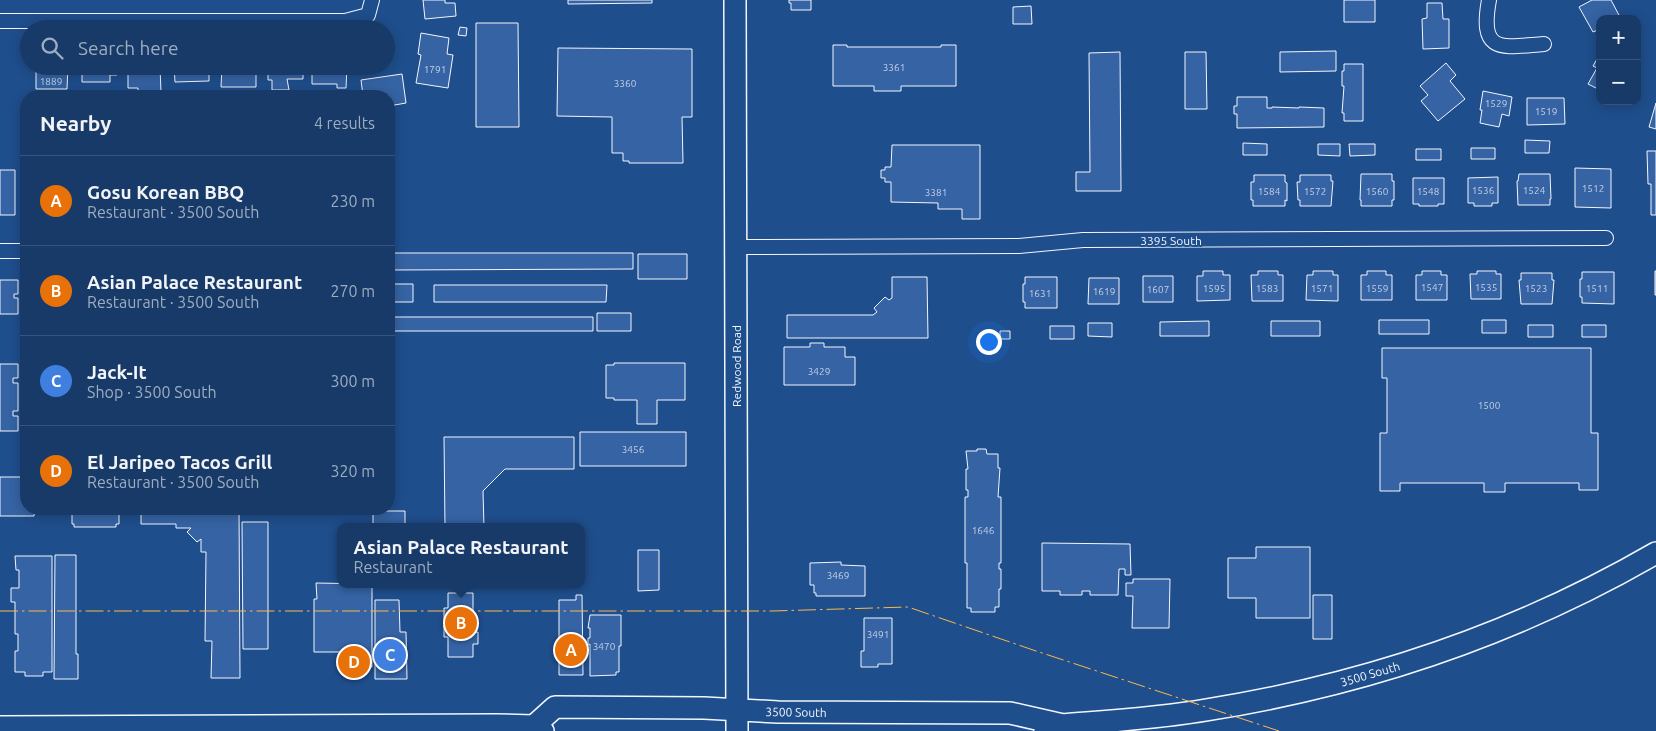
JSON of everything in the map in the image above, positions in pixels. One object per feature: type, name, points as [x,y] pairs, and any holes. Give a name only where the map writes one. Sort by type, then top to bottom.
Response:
[{"type":"main road","name":"Redwood Road","points":[[735,0],[737,731]]},
{"type":"main road","name":"3500 South","points":[[0,727],[538,728],[555,707],[664,707],[787,712],[1010,713],[1054,728],[1204,711],[1276,698],[1361,677],[1432,655],[1511,624],[1610,579],[1656,553]]},
{"type":"street","points":[[349,20],[368,15],[372,0]]},
{"type":"street","points":[[1489,0],[1486,23],[1489,38],[1493,43],[1498,46],[1508,47],[1544,44]]},
{"type":"street","points":[[0,21],[20,21]]},
{"type":"street","name":"3395 South","points":[[736,247],[1019,246],[1084,240],[1606,238]]},
{"type":"street","points":[[0,251],[20,251]]},
{"type":"building","points":[[423,0],[445,0],[445,3],[455,3],[456,16],[425,19]]},
{"type":"building","points":[[568,0],[652,0],[652,3],[568,4]]},
{"type":"building","points":[[789,0],[811,0],[811,10],[791,10]]},
{"type":"building","points":[[1344,0],[1375,0],[1375,22],[1344,22]]},
{"type":"building","points":[[1592,0],[1611,0],[1619,15],[1596,15],[1596,31],[1593,32],[1579,7]]},
{"type":"building","points":[[1427,3],[1442,3],[1443,19],[1449,19],[1449,48],[1423,49],[1422,19],[1427,18]]},
{"type":"building","points":[[1031,6],[1032,24],[1013,24],[1013,7]]},
{"type":"building","points":[[476,23],[518,23],[519,127],[476,127]]},
{"type":"building","points":[[460,27],[467,28],[466,36],[458,35]]},
{"type":"building","points":[[421,33],[449,38],[447,54],[453,55],[448,88],[416,83],[421,55],[418,54]]},
{"type":"building","points":[[833,45],[847,45],[847,47],[941,47],[941,45],[956,45],[956,86],[901,86],[901,91],[874,91],[874,86],[833,86]]},
{"type":"building","points":[[558,48],[692,49],[692,117],[682,117],[683,163],[629,163],[629,161],[623,161],[623,153],[612,153],[612,117],[557,116]]},
{"type":"building","points":[[1336,51],[1336,71],[1280,72],[1280,52]]},
{"type":"building","points":[[1120,52],[1121,191],[1076,191],[1076,172],[1090,172],[1089,53]]},
{"type":"building","points":[[1185,52],[1206,52],[1207,109],[1185,109]]},
{"type":"building","points":[[1446,63],[1456,75],[1450,81],[1465,99],[1438,121],[1421,101],[1428,95],[1420,86]]},
{"type":"building","points":[[1344,64],[1363,64],[1363,121],[1344,121],[1344,113],[1342,113],[1344,86],[1342,86],[1342,71],[1344,71]]},
{"type":"building","points":[[1596,70],[1596,88],[1588,84]]},
{"type":"building","points":[[402,74],[406,103],[395,105],[395,90],[362,90],[361,80]]},
{"type":"building","points":[[36,75],[68,75],[67,89],[36,89]]},
{"type":"building","points":[[82,75],[110,75],[110,82],[82,82]]},
{"type":"building","points":[[128,75],[160,75],[161,90],[128,88]]},
{"type":"building","points":[[175,75],[209,75],[209,81],[175,82]]},
{"type":"building","points":[[222,75],[256,75],[256,87],[221,87]]},
{"type":"building","points":[[268,75],[303,75],[303,79],[287,79],[289,90],[272,90],[272,80],[268,80]]},
{"type":"building","points":[[312,75],[347,75],[346,88],[337,88],[337,84],[312,84]]},
{"type":"building","points":[[1483,91],[1512,97],[1509,116],[1502,114],[1499,127],[1480,123]]},
{"type":"building","points":[[1237,97],[1267,97],[1267,108],[1324,108],[1324,127],[1237,128],[1237,114],[1234,114],[1234,106],[1237,106]]},
{"type":"building","points":[[1527,98],[1564,98],[1565,124],[1527,125]]},
{"type":"building","points":[[1656,103],[1656,129],[1649,127]]},
{"type":"building","points":[[1525,140],[1550,141],[1549,153],[1525,153]]},
{"type":"building","points":[[1243,143],[1267,144],[1267,155],[1243,155]]},
{"type":"building","points":[[1318,144],[1340,144],[1340,156],[1318,155]]},
{"type":"building","points":[[1349,144],[1375,144],[1375,155],[1350,156]]},
{"type":"building","points":[[892,145],[980,145],[980,219],[962,219],[962,209],[938,209],[938,203],[891,202],[891,182],[885,182],[885,178],[881,178],[881,170],[885,170],[885,167],[891,167]]},
{"type":"building","points":[[1471,148],[1495,148],[1495,159],[1471,159]]},
{"type":"building","points":[[1416,149],[1441,149],[1441,160],[1416,160]]},
{"type":"building","points":[[1647,151],[1656,151],[1656,215],[1651,215],[1651,184],[1648,184]]},
{"type":"building","points":[[1575,168],[1611,169],[1611,208],[1575,207]]},
{"type":"building","points":[[0,170],[15,170],[15,215],[0,215]]},
{"type":"building","points":[[1361,174],[1392,174],[1394,200],[1392,200],[1392,206],[1361,206]]},
{"type":"building","points":[[1519,174],[1550,174],[1550,205],[1518,205],[1517,181]]},
{"type":"building","points":[[1254,175],[1285,175],[1287,201],[1285,200],[1285,206],[1253,206],[1251,182],[1254,182]]},
{"type":"building","points":[[1300,175],[1331,175],[1331,181],[1333,181],[1331,206],[1300,206],[1297,182],[1300,182]]},
{"type":"building","points":[[1498,177],[1498,203],[1492,203],[1492,206],[1474,206],[1474,203],[1468,203],[1468,178]]},
{"type":"building","points":[[1413,178],[1444,178],[1444,204],[1438,204],[1438,206],[1419,206],[1419,204],[1413,204]]},
{"type":"building","points":[[395,253],[633,253],[633,269],[395,270]]},
{"type":"building","points":[[638,254],[687,254],[687,279],[638,279]]},
{"type":"building","points":[[1203,271],[1223,271],[1223,275],[1230,275],[1230,300],[1197,301],[1197,276],[1203,276]]},
{"type":"building","points":[[1258,271],[1278,271],[1278,275],[1283,275],[1283,301],[1252,301],[1251,275],[1258,275]]},
{"type":"building","points":[[1313,271],[1333,271],[1333,275],[1338,275],[1338,301],[1306,300],[1307,275],[1313,275]]},
{"type":"building","points":[[1367,271],[1386,271],[1386,275],[1392,275],[1392,300],[1361,300],[1361,275],[1367,275]]},
{"type":"building","points":[[1422,271],[1441,271],[1441,275],[1447,275],[1447,300],[1416,300],[1416,275],[1422,275]]},
{"type":"building","points":[[1477,271],[1496,271],[1496,274],[1501,274],[1501,299],[1471,299],[1470,274],[1477,274]]},
{"type":"building","points":[[1656,271],[1656,295],[1655,295]]},
{"type":"building","points":[[1582,272],[1614,272],[1614,304],[1582,303],[1580,279],[1582,279]]},
{"type":"building","points":[[1521,273],[1552,273],[1552,280],[1554,280],[1552,304],[1521,304],[1519,280],[1521,280]]},
{"type":"building","points":[[1143,276],[1173,276],[1173,302],[1143,302]]},
{"type":"building","points":[[892,277],[927,277],[928,338],[787,338],[787,315],[873,315],[877,312],[874,308],[885,297],[889,300],[892,298]]},
{"type":"building","points":[[1025,277],[1057,277],[1057,308],[1025,308],[1023,284],[1025,284]]},
{"type":"building","points":[[1089,278],[1119,278],[1119,304],[1088,304]]},
{"type":"building","points":[[0,280],[18,280],[18,294],[14,294],[14,298],[18,298],[18,314],[0,314]]},
{"type":"building","points":[[395,284],[413,284],[413,302],[395,302]]},
{"type":"building","points":[[434,285],[607,285],[606,302],[434,302]]},
{"type":"building","points":[[597,313],[631,313],[631,331],[597,331]]},
{"type":"building","points":[[395,317],[593,317],[593,331],[395,331]]},
{"type":"building","points":[[1379,320],[1429,320],[1429,334],[1379,334]]},
{"type":"building","points":[[1482,320],[1506,320],[1506,333],[1482,333]]},
{"type":"building","points":[[1209,321],[1209,336],[1160,336],[1160,322]]},
{"type":"building","points":[[1271,321],[1320,321],[1320,336],[1271,336]]},
{"type":"building","points":[[1088,323],[1112,323],[1112,337],[1088,336]]},
{"type":"building","points":[[1528,325],[1553,325],[1553,337],[1528,337]]},
{"type":"building","points":[[1582,325],[1606,325],[1606,337],[1582,337]]},
{"type":"building","points":[[1050,326],[1074,326],[1074,339],[1050,339]]},
{"type":"building","points":[[1000,331],[1010,331],[1010,339],[1000,339]]},
{"type":"building","points":[[810,343],[824,343],[824,347],[845,347],[845,357],[855,357],[855,385],[784,385],[784,347],[810,347]]},
{"type":"building","points":[[1382,348],[1591,348],[1591,433],[1598,433],[1598,490],[1579,490],[1579,483],[1505,483],[1505,492],[1484,492],[1484,483],[1400,483],[1400,491],[1380,491],[1380,433],[1387,433],[1387,378],[1382,378]]},
{"type":"building","points":[[614,363],[685,363],[685,400],[657,400],[657,424],[637,424],[637,400],[606,398],[606,365],[614,365]]},
{"type":"building","points":[[0,364],[18,364],[18,378],[13,378],[13,383],[18,383],[18,411],[13,411],[13,416],[18,416],[18,431],[0,431]]},
{"type":"building","points":[[580,432],[686,432],[686,466],[580,466]]},
{"type":"building","points":[[444,437],[574,437],[574,469],[505,469],[483,491],[484,523],[445,523]]},
{"type":"building","points":[[977,449],[986,449],[987,454],[998,454],[998,468],[1000,468],[998,497],[1001,497],[1001,563],[999,563],[999,569],[1001,569],[1001,589],[999,589],[999,607],[995,607],[995,612],[971,612],[971,608],[967,608],[965,497],[968,497],[966,469],[968,469],[966,451],[977,451]]},
{"type":"building","points":[[0,477],[20,477],[20,515],[34,516],[0,516]]},
{"type":"building","points":[[395,511],[405,511],[405,523],[373,523],[373,515],[395,515]]},
{"type":"building","points":[[72,515],[119,515],[119,524],[116,524],[116,527],[74,527],[74,524],[72,524]]},
{"type":"building","points":[[141,515],[239,515],[240,678],[211,678],[212,641],[205,641],[206,552],[201,552],[201,539],[197,542],[187,532],[191,528],[176,528],[176,524],[141,524]]},
{"type":"building","points":[[242,522],[268,522],[268,649],[243,649]]},
{"type":"building","points":[[1042,543],[1130,544],[1131,575],[1125,575],[1125,569],[1119,569],[1118,595],[1090,595],[1090,591],[1082,591],[1082,595],[1060,595],[1060,591],[1042,591]]},
{"type":"building","points":[[1256,547],[1310,547],[1310,618],[1256,618],[1256,598],[1228,598],[1228,558],[1256,558]]},
{"type":"building","points":[[638,550],[659,550],[659,590],[638,591]]},
{"type":"building","points":[[55,555],[76,555],[76,654],[78,654],[78,679],[54,679]]},
{"type":"building","points":[[15,556],[52,556],[52,672],[43,672],[43,676],[25,676],[25,672],[15,672],[15,651],[18,651],[18,634],[15,634],[15,602],[11,602],[11,588],[19,588],[19,570],[16,570]]},
{"type":"building","points":[[841,562],[841,565],[865,566],[865,596],[816,596],[814,585],[810,585],[810,563]]},
{"type":"building","points":[[1133,579],[1170,579],[1169,628],[1132,628],[1133,596],[1126,596],[1126,583],[1133,583]]},
{"type":"building","points":[[316,583],[337,583],[337,588],[372,588],[372,667],[341,667],[341,652],[314,652],[314,599],[317,599]]},
{"type":"building","points":[[448,593],[473,593],[473,633],[478,632],[478,644],[473,644],[473,657],[448,657],[448,637],[444,637],[444,625],[448,625],[448,621],[444,621],[444,608],[448,608]]},
{"type":"building","points":[[576,595],[582,595],[583,675],[559,675],[559,600],[576,600]]},
{"type":"building","points":[[1313,595],[1332,595],[1332,639],[1313,639]]},
{"type":"building","points":[[375,600],[399,600],[400,632],[406,632],[407,679],[375,679]]},
{"type":"building","points":[[590,615],[621,615],[619,672],[616,672],[616,675],[590,676],[590,644],[588,645],[588,638],[590,638],[590,628],[588,628]]},
{"type":"building","points":[[864,618],[892,618],[892,664],[878,664],[878,667],[861,667],[861,651],[864,651]]},
{"type":"power","points":[[0,611],[772,611],[908,607],[1279,731]]},
{"type":"place","name":"Asian Palace Restaurant","points":[[461,623]]},
{"type":"place","name":"Gosu Korean BBQ","points":[[571,650]]},
{"type":"place","name":"Jack-It","points":[[390,655]]},
{"type":"place","name":"El Jaripeo Tacos Grill","points":[[354,662]]}]
